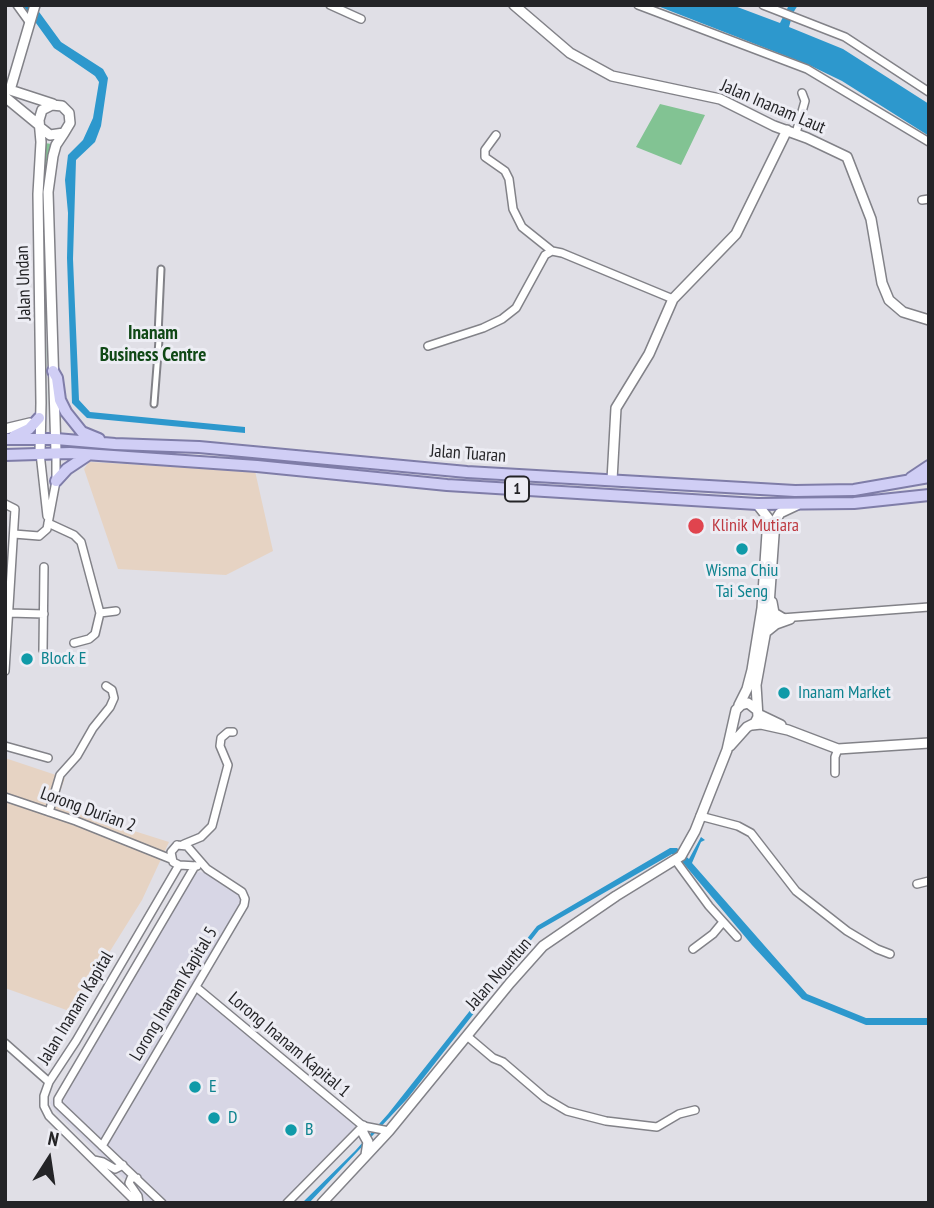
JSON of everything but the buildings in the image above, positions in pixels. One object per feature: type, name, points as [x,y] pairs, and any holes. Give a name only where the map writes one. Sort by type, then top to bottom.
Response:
[{"type":"main road","points":[[53,371],[57,378],[60,400],[71,419],[89,436],[115,444]]},
{"type":"main road","points":[[5,439],[29,429],[39,418]]},
{"type":"main road","name":"Jalan Tuaran","points":[[5,439],[41,438],[199,447],[436,470],[795,491],[854,490],[929,479]]},
{"type":"main road","name":"Jalan Tuaran","points":[[5,456],[56,452],[209,462],[447,485],[798,505],[925,497]]},
{"type":"main road","points":[[55,481],[88,455]]},
{"type":"main road","points":[[906,482],[929,466]]},
{"type":"street","points":[[17,5],[30,23]]},
{"type":"street","points":[[7,92],[35,5]]},
{"type":"street","points":[[330,5],[360,19]]},
{"type":"street","name":"Jalan Inanam Laut","points":[[514,5],[570,53],[612,76],[720,99],[844,155],[850,160],[871,219],[882,283],[889,300],[903,312],[929,320]]},
{"type":"street","points":[[638,5],[807,69],[929,142]]},
{"type":"street","points":[[763,5],[782,9],[855,43],[929,92]]},
{"type":"street","points":[[7,92],[57,104],[66,109],[70,118],[69,127],[64,133],[50,135],[7,92]]},
{"type":"street","points":[[612,480],[616,408],[649,354],[673,299],[736,234],[791,132],[805,101],[802,93]]},
{"type":"street","points":[[40,127],[42,110],[57,104]]},
{"type":"street","name":"Jalan Undan","points":[[40,127],[40,453]]},
{"type":"street","name":"Jalan Undan","points":[[56,452],[48,192],[52,156],[64,133]]},
{"type":"street","points":[[496,135],[485,150],[485,157],[505,171],[509,179],[513,209],[522,227],[552,251],[673,299]]},
{"type":"street","points":[[428,346],[502,319],[516,308],[545,255],[552,251]]},
{"type":"street","points":[[154,404],[161,269]]},
{"type":"street","points":[[5,429],[28,425],[39,418],[41,403]]},
{"type":"street","points":[[14,534],[39,536],[47,529],[55,481],[56,452]]},
{"type":"street","points":[[40,453],[48,523]]},
{"type":"street","name":"Jalan Nountun","points":[[322,1203],[389,1131],[543,946],[616,896],[676,861],[685,851],[727,750],[736,712],[752,670],[762,608],[768,519],[757,503]]},
{"type":"street","points":[[5,504],[15,509],[8,582],[5,671]]},
{"type":"street","name":"Jalan Nountun","points":[[727,750],[757,720],[756,685],[768,620],[775,521],[780,513],[798,505]]},
{"type":"street","points":[[48,523],[74,535],[81,542],[100,613],[95,635],[74,642]]},
{"type":"street","points":[[43,650],[44,567]]},
{"type":"street","points":[[770,590],[774,613],[787,619]]},
{"type":"street","points":[[752,670],[765,622],[768,620],[929,607]]},
{"type":"street","points":[[100,613],[116,611]]},
{"type":"street","points":[[9,613],[44,614]]},
{"type":"street","points":[[766,632],[787,619]]},
{"type":"street","points":[[49,812],[60,775],[110,707],[114,698],[113,690],[106,686]]},
{"type":"street","points":[[748,704],[757,712],[833,745],[929,742],[838,748],[788,730],[761,724],[740,725],[736,712],[748,704]]},
{"type":"street","points":[[159,853],[201,837],[212,826],[228,765],[220,746],[221,738],[228,732],[233,732]]},
{"type":"street","points":[[5,746],[48,758]]},
{"type":"street","points":[[835,773],[838,748]]},
{"type":"street","name":"Lorong Durian 2","points":[[5,797],[171,859]]},
{"type":"street","points":[[700,816],[738,826],[751,833],[796,891],[847,931],[877,950],[890,954]]},
{"type":"street","points":[[180,845],[191,852],[191,858],[183,864],[171,859],[172,849],[180,845]]},
{"type":"street","name":"Lorong Inanam Kapital 5","points":[[102,1146],[244,905],[242,892],[207,869],[191,852]]},
{"type":"street","points":[[676,861],[737,937]]},
{"type":"street","name":"Lorong Inanam Kapital 5","points":[[183,864],[207,869]]},
{"type":"street","name":"Jalan Inanam Kapital","points":[[138,1203],[49,1116],[44,1106],[44,1096],[183,864]]},
{"type":"street","points":[[162,1203],[58,1104],[58,1099],[195,866]]},
{"type":"street","points":[[918,884],[929,881]]},
{"type":"street","points":[[693,950],[723,922]]},
{"type":"street","name":"Lorong Inanam Kapital 1","points":[[196,987],[363,1126]]},
{"type":"street","points":[[467,1037],[493,1058],[503,1062],[545,1098],[567,1111],[606,1121],[657,1127],[679,1114],[695,1110]]},
{"type":"street","points":[[5,1043],[50,1082]]},
{"type":"street","points":[[363,1126],[389,1131]]},
{"type":"street","points":[[363,1126],[368,1145],[366,1156]]},
{"type":"street","points":[[287,1203],[363,1126]]},
{"type":"street","points":[[93,1160],[115,1169],[123,1165]]},
{"type":"street","points":[[118,1184],[130,1171]]},
{"type":"street","name":"Jalan Inanam Kapital","points":[[137,1178],[131,1178],[129,1183],[138,1196],[138,1203]]},
{"type":"shaded area","points":[[89,462],[255,471],[273,551],[226,575],[118,569],[84,469]]},
{"type":"shaded area","points":[[5,758],[65,778],[55,806],[169,842],[142,900],[72,1012],[5,988]]},
{"type":"shaded area","points":[[187,871],[207,873],[238,893],[242,901],[195,985],[237,1016],[366,1124],[293,1203],[149,1203],[50,1103]]},
{"type":"green space","points":[[660,104],[705,115],[681,165],[636,147]]},
{"type":"green space","points":[[44,143],[52,144],[45,166],[43,198],[48,432],[42,185]]},
{"type":"water","points":[[23,5],[34,5],[61,42],[103,69],[108,78],[101,126],[95,142],[76,160],[73,259],[79,400],[90,412],[245,427],[245,433],[87,418],[72,403],[65,180],[68,155],[83,140],[93,118],[99,82],[95,76],[54,48]]},
{"type":"water","points":[[655,5],[732,5],[780,23],[789,5],[798,5],[789,27],[843,49],[929,104],[929,136],[842,81],[809,65]]},
{"type":"water","points":[[701,837],[705,840],[701,842],[692,863],[807,994],[866,1018],[929,1018],[929,1025],[866,1025],[802,999],[752,945],[684,864],[672,854],[539,930],[407,1099],[309,1203],[302,1203],[388,1114],[537,926],[670,848],[677,848],[689,859]]},
{"type":"place","name":"Klinik Mutiara","points":[[696,526]]},
{"type":"place","name":"Wisma Chiu Tai Seng","points":[[742,549]]},
{"type":"place","name":"Block E","points":[[27,659]]},
{"type":"place","name":"Inanam Market","points":[[784,693]]},
{"type":"place","name":"E","points":[[195,1087]]},
{"type":"place","name":"D","points":[[214,1118]]},
{"type":"place","name":"B","points":[[291,1130]]},
{"type":"district","name":"Inanam Business Centre","points":[[153,345]]}]
